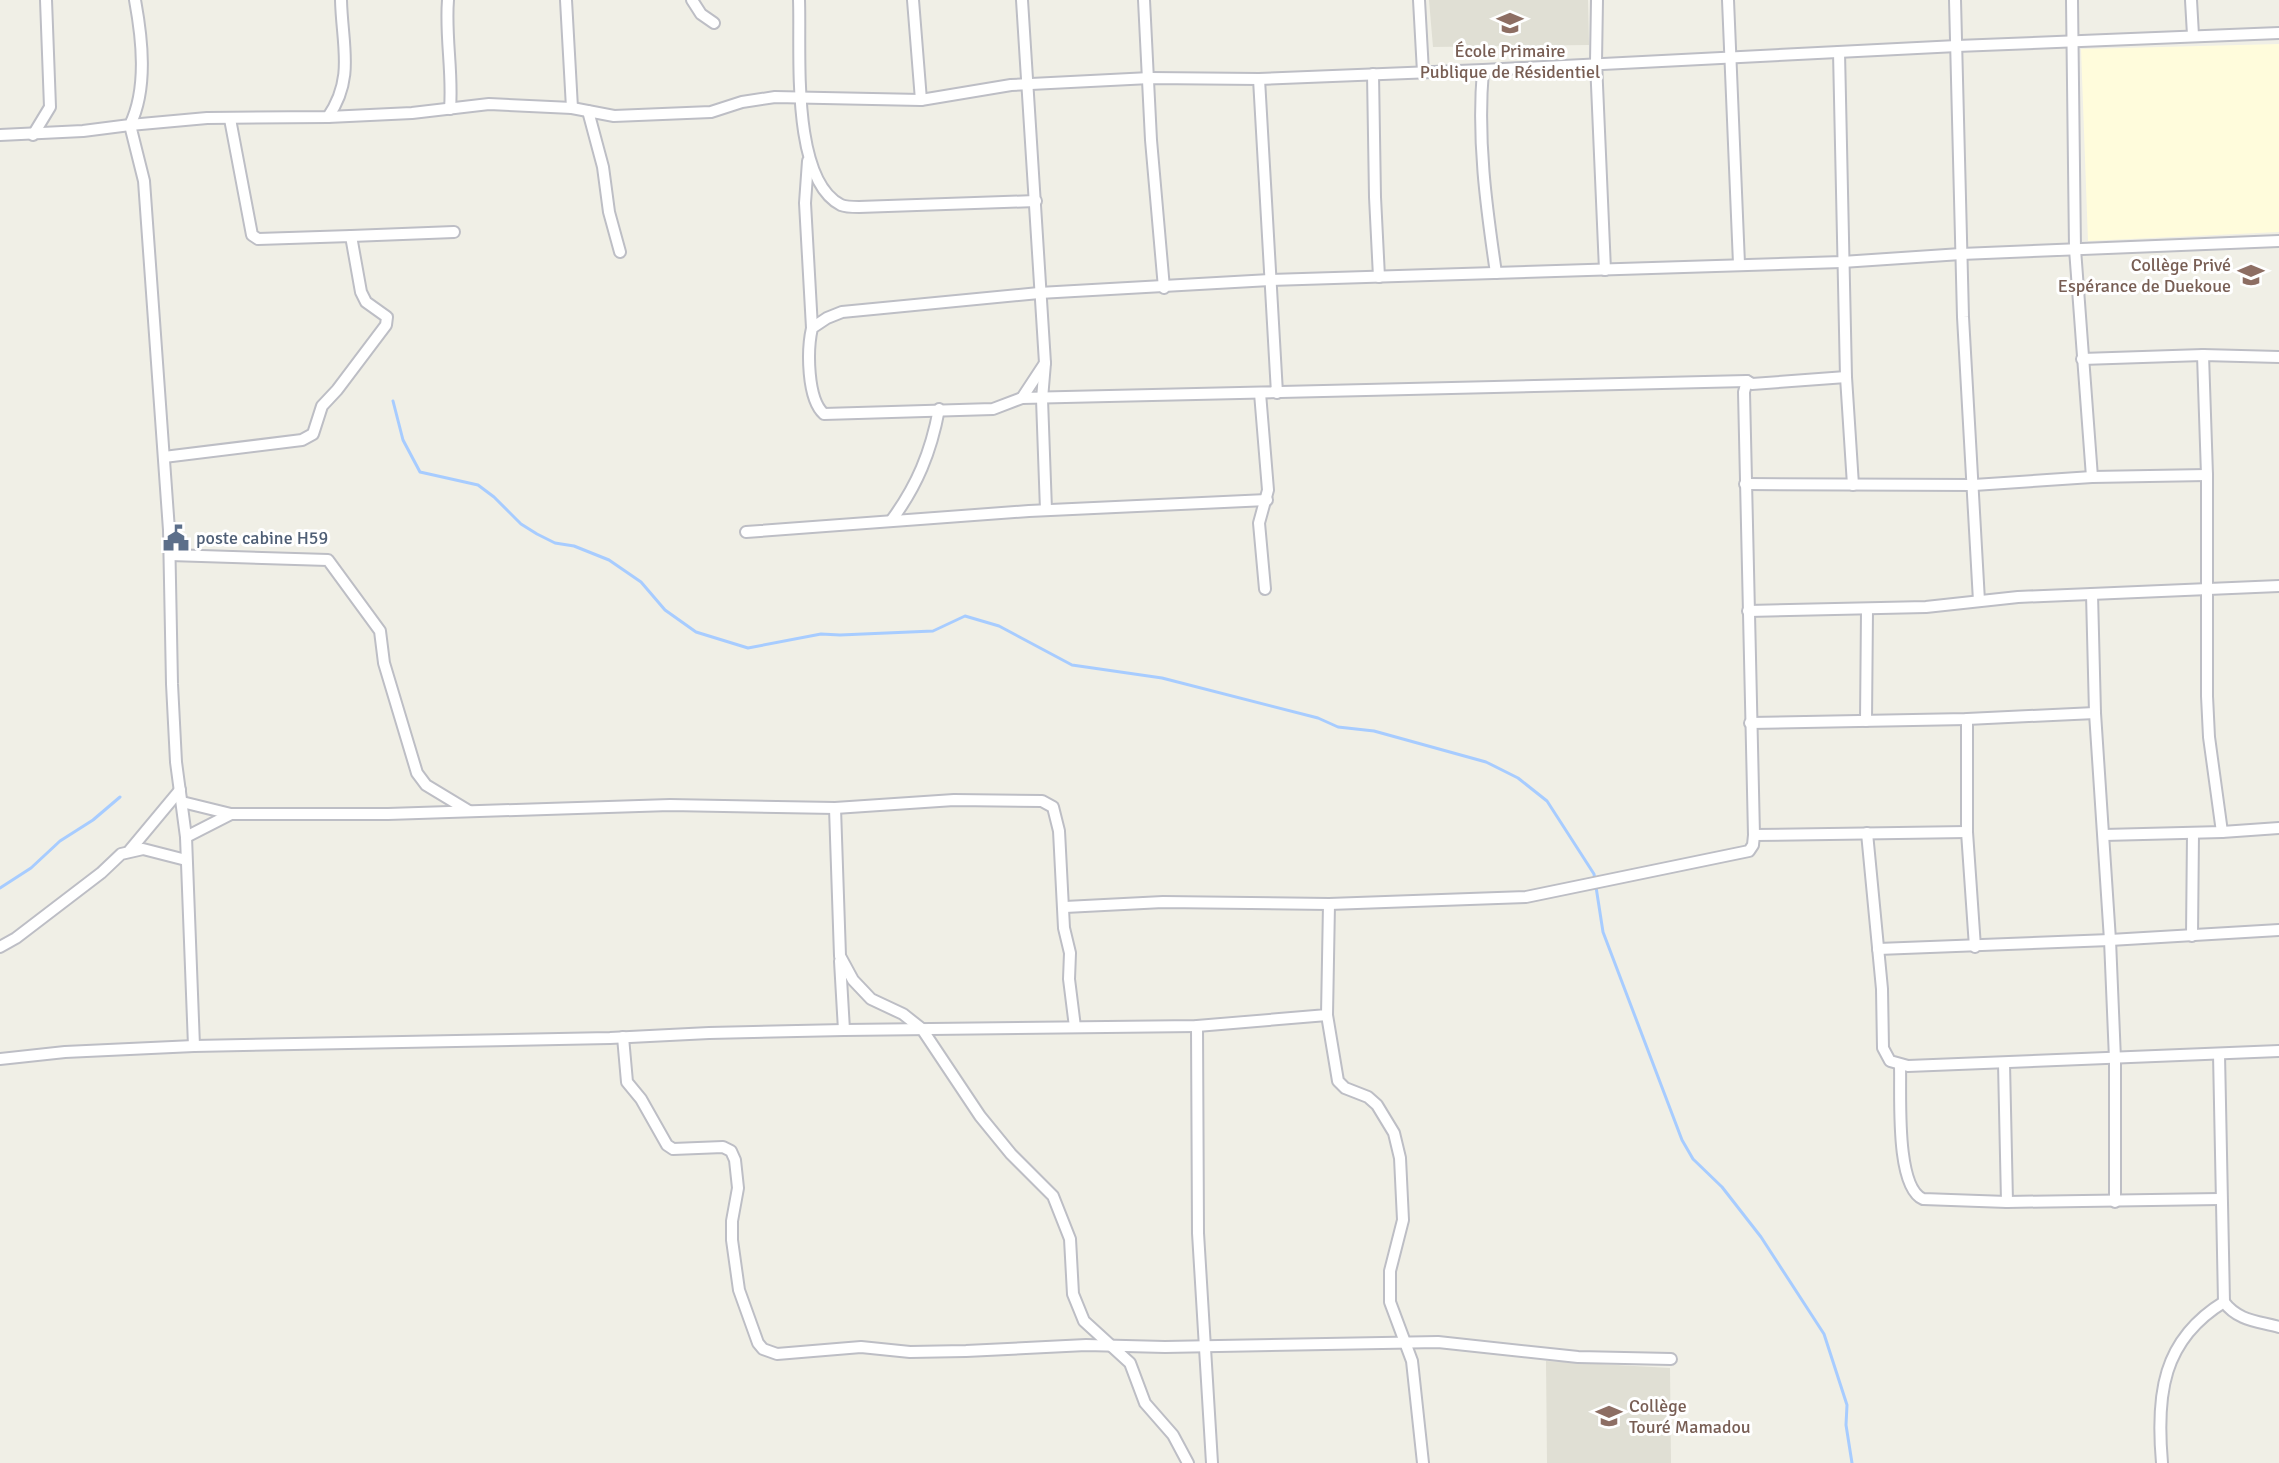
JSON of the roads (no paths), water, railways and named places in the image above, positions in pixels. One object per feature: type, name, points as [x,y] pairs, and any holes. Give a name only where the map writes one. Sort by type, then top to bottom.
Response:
[{"type":"street","points":[[33,135],[50,107],[46,0]]},
{"type":"street","points":[[135,0],[141,51],[141,77],[136,107],[130,124],[144,181],[156,380],[164,457],[170,555],[172,684],[186,837],[194,1046]]},
{"type":"street","points":[[328,117],[344,89],[341,0]]},
{"type":"street","points":[[448,0],[450,109]]},
{"type":"street","points":[[566,0],[572,108]]},
{"type":"street","points":[[692,0],[700,14],[714,23]]},
{"type":"street","points":[[799,0],[801,96],[808,160],[805,203],[812,328],[809,351],[815,407],[824,414],[993,409],[1022,398],[1747,381],[1752,384],[1846,376]]},
{"type":"street","points":[[913,0],[921,100]]},
{"type":"street","points":[[1022,0],[1045,363],[1042,399],[1046,510]]},
{"type":"street","points":[[1144,0],[1150,78],[1151,140],[1164,288]]},
{"type":"street","points":[[1419,0],[1423,72]]},
{"type":"street","points":[[1597,0],[1596,63],[1605,270]]},
{"type":"street","points":[[1728,0],[1739,264]]},
{"type":"street","points":[[1955,0],[1961,254],[1978,601]]},
{"type":"street","points":[[2072,0],[2075,249],[2092,477]]},
{"type":"street","points":[[2191,0],[2193,35]]},
{"type":"street","points":[[0,135],[110,129],[130,124],[328,117],[511,104],[572,108],[614,116],[711,112],[756,99],[801,96],[868,101],[921,100],[993,87],[1150,78],[1259,79],[2193,35],[2279,33]]},
{"type":"street","points":[[1839,52],[1842,262],[1853,485]]},
{"type":"street","points":[[1484,70],[1480,129],[1496,273]]},
{"type":"street","points":[[1373,74],[1379,277]]},
{"type":"street","points":[[1259,79],[1277,393]]},
{"type":"street","points":[[588,111],[603,167],[613,231],[620,252]]},
{"type":"street","points":[[230,119],[252,235],[258,239],[454,232]]},
{"type":"street","points":[[808,160],[824,190],[840,205],[1036,201]]},
{"type":"street","points":[[164,457],[302,440],[313,434],[322,406],[337,390],[386,325],[387,317],[366,302],[361,292],[351,236]]},
{"type":"street","points":[[812,328],[826,318],[842,312],[1039,293],[1164,288],[1270,280],[1842,262],[1961,254],[2279,241]]},
{"type":"street","points":[[2082,359],[2203,355],[2279,357]]},
{"type":"street","points":[[2203,355],[2207,475],[2206,591],[2209,737],[2222,832]]},
{"type":"street","points":[[1022,398],[1045,363]]},
{"type":"street","points":[[1065,907],[1163,902],[1329,904],[1526,897],[1740,854],[1751,848],[1754,835],[1743,400],[1747,381]]},
{"type":"street","points":[[1260,393],[1267,500],[1260,513],[1259,523],[1265,589]]},
{"type":"street","points":[[891,521],[912,492],[931,449],[939,410]]},
{"type":"street","points":[[1745,484],[1974,485],[2092,477],[2207,475]]},
{"type":"street","points":[[746,532],[1046,510],[1267,500]]},
{"type":"street","points":[[170,555],[328,560],[380,631],[384,663],[417,773],[426,784],[469,811]]},
{"type":"street","points":[[1748,611],[1868,610],[2092,594],[2206,591],[2279,586]]},
{"type":"street","points":[[2092,594],[2095,713],[2104,835],[2115,1059],[2115,1202]]},
{"type":"street","points":[[1866,721],[1868,610]]},
{"type":"street","points":[[1750,723],[1966,719],[2095,713]]},
{"type":"street","points":[[1966,719],[1967,831],[1975,947]]},
{"type":"street","points":[[130,850],[180,790]]},
{"type":"street","points":[[182,802],[231,814],[469,811],[670,805],[835,808],[954,800],[1049,803],[1058,819],[1065,907],[1064,928],[1070,953],[1069,979],[1075,1027]]},
{"type":"street","points":[[835,808],[844,1030]]},
{"type":"street","points":[[186,837],[231,814]]},
{"type":"street","points":[[2104,835],[2279,828]]},
{"type":"street","points":[[1754,835],[1967,831]]},
{"type":"street","points":[[1867,833],[1878,949],[1883,1048],[1890,1061],[1900,1066],[2279,1051]]},
{"type":"street","points":[[2192,936],[2193,833]]},
{"type":"street","points":[[0,947],[16,938],[130,850],[143,849],[186,860]]},
{"type":"street","points":[[1329,904],[1327,1015],[1338,1081],[1345,1088],[1368,1097],[1377,1105],[1390,1126],[1398,1150],[1403,1211],[1390,1272],[1390,1302],[1394,1318],[1406,1342],[1412,1361],[1424,1463]]},
{"type":"street","points":[[1878,949],[1975,947],[2279,930]]},
{"type":"street","points":[[840,956],[853,980],[871,999],[903,1014],[922,1029],[980,1116],[1011,1154],[1047,1188],[1057,1203],[1070,1239],[1072,1288],[1078,1308],[1091,1329],[1130,1363],[1145,1403],[1173,1435],[1188,1463]]},
{"type":"street","points":[[0,1059],[65,1052],[194,1046],[844,1030],[1197,1026],[1327,1015]]},
{"type":"street","points":[[1197,1026],[1198,1233],[1212,1463]]},
{"type":"street","points":[[623,1037],[625,1080],[644,1104],[669,1148],[723,1147],[729,1149],[733,1154],[738,1188],[732,1221],[735,1269],[752,1330],[763,1349],[785,1355],[813,1349],[861,1347],[933,1352],[1111,1346],[1406,1342],[1478,1345],[1578,1357],[1671,1359]]},
{"type":"street","points":[[2219,1054],[2220,1199],[2224,1302],[2242,1318],[2279,1327]]},
{"type":"street","points":[[2004,1063],[2007,1202]]},
{"type":"street","points":[[1900,1066],[1904,1162],[1912,1191],[1916,1196],[1930,1201],[2007,1202],[2220,1199]]},
{"type":"street","points":[[2162,1463],[2161,1403],[2172,1358],[2196,1321],[2224,1302]]},
{"type":"waterway","points":[[393,401],[403,440],[420,472],[478,485],[494,497],[521,524],[537,534],[555,543],[574,546],[609,560],[641,582],[665,610],[696,632],[748,648],[821,634],[933,631],[965,616],[999,626],[1072,665],[1162,678],[1318,718],[1338,727],[1374,731],[1486,762],[1518,778],[1547,801],[1594,874],[1603,932],[1682,1140],[1693,1159],[1722,1187],[1761,1237],[1824,1334],[1847,1405],[1846,1425],[1852,1463]]},
{"type":"waterway","points":[[0,888],[31,868],[60,841],[93,820],[120,797]]},
{"type":"place","name":"École Primaire Publique de Résidentiel","points":[[1510,23]]},
{"type":"place","name":"Collège Privé Espérance de Duekoue","points":[[2251,275]]},
{"type":"place","name":"poste cabine H59","points":[[176,538]]},
{"type":"place","name":"Collège Touré Mamadou","points":[[1609,1416]]}]
